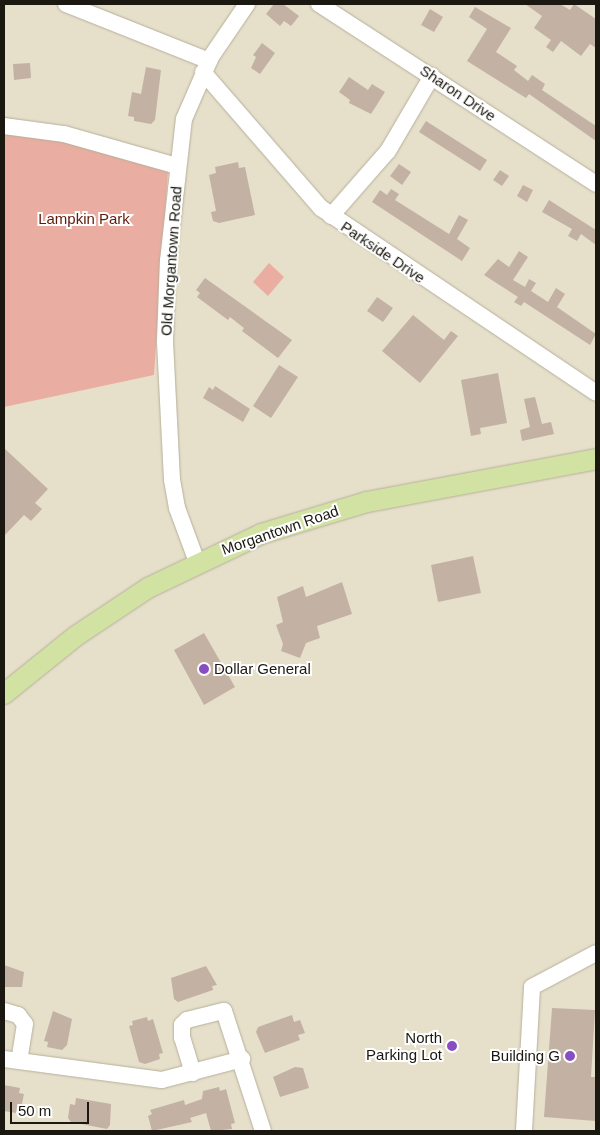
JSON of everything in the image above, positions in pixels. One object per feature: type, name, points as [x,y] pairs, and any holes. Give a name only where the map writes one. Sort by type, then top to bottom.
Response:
[{"type":"main road","name":"Morgantown Road","points":[[4,694],[109,613],[197,562],[261,534],[339,509],[596,458]]},
{"type":"street","name":"Parkside Drive","points":[[68,4],[94,18],[206,67],[297,184],[332,216],[596,393]]},
{"type":"street","name":"Old Morgantown Road","points":[[197,562],[174,494],[167,398],[165,302],[177,166],[184,119],[206,67],[247,4]]},
{"type":"street","name":"Sharon Drive","points":[[319,4],[596,184]]},
{"type":"street","points":[[332,216],[388,150],[432,76]]},
{"type":"street","points":[[4,126],[64,134],[177,166]]},
{"type":"street","points":[[524,1131],[532,987],[596,953]]},
{"type":"street","points":[[193,1073],[182,1038],[182,1025],[219,1010],[229,1015],[264,1131]]},
{"type":"street","points":[[4,1011],[18,1015],[25,1024],[11,1060],[143,1080],[193,1073],[242,1058]]},
{"type":"green space","name":"Lampkin Park","points":[[4,117],[83,132],[169,156],[154,375],[4,407]]},
{"type":"green space","points":[[269,263],[284,277],[268,296],[253,282]]},
{"type":"building","points":[[274,4],[283,4],[299,16],[291,26],[284,21],[280,26],[266,14]]},
{"type":"building","points":[[525,4],[560,4],[570,10],[574,4],[596,19],[596,48],[590,44],[581,56],[561,41],[553,52],[546,47],[551,40],[534,28],[542,16]]},
{"type":"building","points":[[475,7],[511,28],[496,52],[517,66],[514,70],[528,81],[532,75],[545,84],[542,90],[596,126],[596,141],[529,94],[526,98],[467,61],[487,29],[469,17]]},
{"type":"building","points":[[430,9],[443,17],[434,32],[421,25]]},
{"type":"building","points":[[262,43],[275,53],[260,74],[251,68],[256,57],[253,55]]},
{"type":"building","points":[[30,63],[31,78],[14,80],[13,64]]},
{"type":"building","points":[[146,67],[161,70],[155,120],[151,124],[134,121],[134,117],[128,116],[132,92],[141,94]]},
{"type":"building","points":[[349,77],[368,90],[372,84],[385,92],[371,114],[349,103],[350,100],[339,92]]},
{"type":"building","points":[[426,121],[487,160],[480,171],[419,132]]},
{"type":"building","points":[[238,162],[239,168],[245,167],[255,215],[219,223],[213,221],[211,212],[216,211],[209,175],[216,173],[215,167]]},
{"type":"building","points":[[399,164],[411,172],[402,185],[390,176]]},
{"type":"building","points":[[500,170],[509,176],[502,186],[493,180]]},
{"type":"building","points":[[523,185],[533,190],[527,202],[517,196]]},
{"type":"building","points":[[391,189],[399,194],[395,200],[449,234],[459,215],[468,220],[457,239],[470,248],[462,261],[372,202],[380,190],[387,195]]},
{"type":"building","points":[[549,200],[596,230],[596,245],[581,234],[577,241],[568,236],[572,229],[542,212]]},
{"type":"building","points":[[519,251],[528,257],[513,280],[525,287],[529,279],[536,283],[531,291],[548,302],[556,288],[565,294],[557,307],[596,334],[590,345],[524,302],[521,306],[514,302],[518,297],[484,275],[498,259],[509,267]]},
{"type":"building","points":[[205,278],[292,340],[278,358],[242,331],[244,328],[230,317],[228,320],[197,297],[200,293],[196,290]]},
{"type":"building","points":[[377,297],[393,308],[383,322],[367,311]]},
{"type":"building","points":[[413,315],[444,340],[451,331],[458,336],[420,383],[382,351]]},
{"type":"building","points":[[279,365],[298,377],[271,418],[253,406]]},
{"type":"building","points":[[498,373],[507,423],[480,428],[481,434],[471,436],[461,380]]},
{"type":"building","points":[[215,386],[250,409],[243,422],[203,398],[209,387],[213,390]]},
{"type":"building","points":[[535,397],[542,424],[551,422],[554,434],[522,441],[520,430],[530,427],[524,399]]},
{"type":"building","points":[[4,448],[48,489],[35,503],[42,509],[31,521],[24,515],[4,536]]},
{"type":"building","points":[[473,556],[481,593],[438,602],[431,565]]},
{"type":"building","points":[[342,582],[352,614],[317,626],[320,638],[306,643],[300,658],[281,651],[283,644],[276,625],[283,622],[277,597],[303,586],[306,597]]},
{"type":"building","name":"Dollar General","points":[[204,633],[235,687],[204,705],[174,650]]},
{"type":"building","points":[[4,965],[24,972],[22,987],[4,987]]},
{"type":"building","points":[[206,966],[217,985],[212,986],[213,990],[178,1002],[174,999],[171,978]]},
{"type":"building","name":"Building G","points":[[552,1008],[595,1010],[591,1077],[596,1077],[596,1121],[544,1117]]},
{"type":"building","points":[[53,1011],[72,1019],[67,1045],[62,1050],[47,1047],[48,1042],[44,1041]]},
{"type":"building","points":[[292,1015],[294,1022],[300,1020],[305,1033],[298,1035],[300,1040],[265,1053],[256,1032],[258,1027]]},
{"type":"building","points":[[147,1017],[148,1021],[153,1019],[163,1053],[159,1054],[160,1059],[145,1064],[139,1062],[129,1026],[133,1025],[132,1021]]},
{"type":"building","points":[[295,1067],[303,1068],[309,1088],[280,1097],[273,1077]]},
{"type":"building","points":[[4,1085],[20,1088],[19,1093],[24,1094],[21,1108],[17,1107],[16,1113],[4,1111]]},
{"type":"building","points":[[219,1087],[220,1091],[226,1089],[235,1123],[231,1124],[232,1129],[211,1131],[206,1113],[190,1118],[192,1122],[152,1131],[148,1116],[152,1114],[150,1110],[184,1100],[185,1105],[202,1099],[203,1091]]},
{"type":"building","points":[[76,1098],[111,1104],[110,1125],[107,1129],[71,1122],[68,1118],[70,1104],[75,1105]]},
{"type":"place","name":"Dollar General","points":[[204,669]]},
{"type":"place","name":"North Parking Lot","points":[[452,1046]]},
{"type":"place","name":"Building G","points":[[570,1056]]}]
